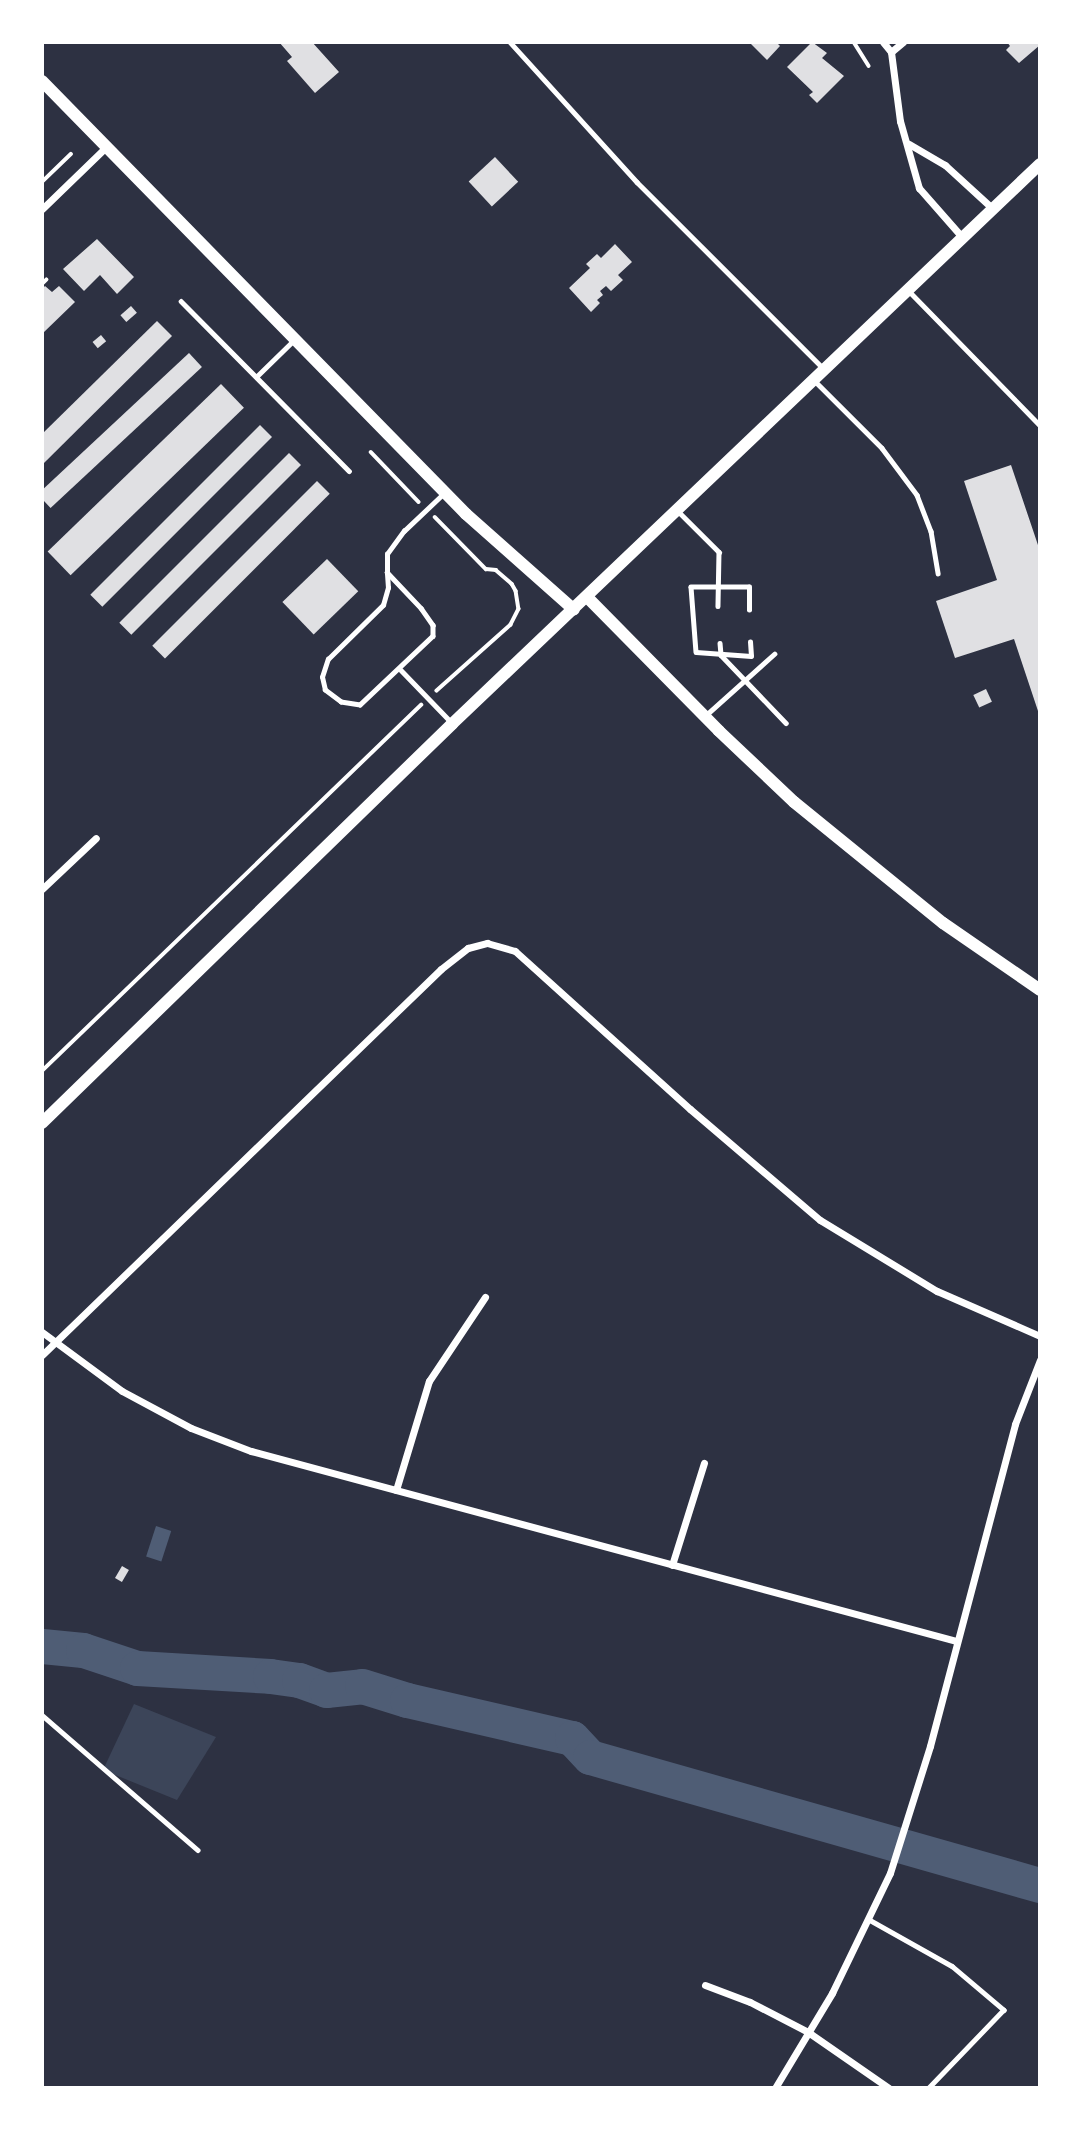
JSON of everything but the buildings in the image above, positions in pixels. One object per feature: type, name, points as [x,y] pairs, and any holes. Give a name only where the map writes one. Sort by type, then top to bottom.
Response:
[{"type":"street","points":[[883,42],[891,52],[900,121],[909,144],[912,169],[919,188],[963,238]]},
{"type":"street","points":[[891,52],[903,42]]},
{"type":"street","points":[[42,81],[444,492],[574,610]]},
{"type":"street","points":[[909,144],[945,165],[993,209]]},
{"type":"street","points":[[42,209],[107,146]]},
{"type":"street","points":[[42,1123],[452,724],[826,371],[1040,164]]},
{"type":"street","points":[[587,597],[705,717],[794,802],[943,923],[1040,990]]},
{"type":"street","points":[[42,889],[96,838]]},
{"type":"street","points":[[42,1355],[441,969],[468,948],[487,943],[515,951],[690,1110],[820,1220],[937,1291],[1040,1336]]},
{"type":"street","points":[[396,1490],[429,1381],[485,1297]]},
{"type":"street","points":[[42,1332],[122,1391],[191,1428],[277,1459],[956,1641]]},
{"type":"street","points":[[775,2088],[870,1920],[890,1873],[914,1800],[1014,1424],[1040,1360]]},
{"type":"street","points":[[672,1565],[704,1463]]},
{"type":"street","points":[[705,1985],[750,2002],[808,2032],[888,2088]]},
{"type":"lane","points":[[510,42],[637,182],[826,371]]},
{"type":"lane","points":[[909,291],[1040,425]]},
{"type":"lane","points":[[181,301],[349,471]]},
{"type":"lane","points":[[256,377],[296,339]]},
{"type":"lane","points":[[815,381],[882,448],[917,495],[931,531],[938,573]]},
{"type":"lane","points":[[387,572],[433,625],[433,636],[401,670],[360,705],[341,702],[326,690],[322,677],[328,659],[383,605],[388,588],[387,572],[387,554],[444,492]]},
{"type":"lane","points":[[678,511],[719,552],[718,606]]},
{"type":"lane","points":[[749,610],[749,587],[691,587],[696,652],[751,656],[750,642]]},
{"type":"lane","points":[[720,643],[721,655],[786,723]]},
{"type":"lane","points":[[705,717],[774,654]]},
{"type":"lane","points":[[401,670],[452,724]]},
{"type":"lane","points":[[42,1715],[198,1850]]},
{"type":"lane","points":[[870,1920],[953,1966],[1004,2010],[929,2088]]},
{"type":"path","points":[[854,42],[869,66]]},
{"type":"path","points":[[42,182],[71,153]]},
{"type":"path","points":[[42,1071],[428,698],[511,625],[519,610],[518,598],[512,584],[496,570],[480,564],[371,452]]},
{"type":"shaded area","points":[[156,1526],[171,1531],[161,1561],[146,1556]]},
{"type":"shaded area","points":[[134,1704],[216,1737],[177,1800],[103,1770]]},
{"type":"waterway","points":[[42,1646],[83,1650],[137,1668],[270,1676],[299,1680],[326,1690],[362,1686],[407,1700],[572,1738],[590,1757],[1040,1885]]}]
